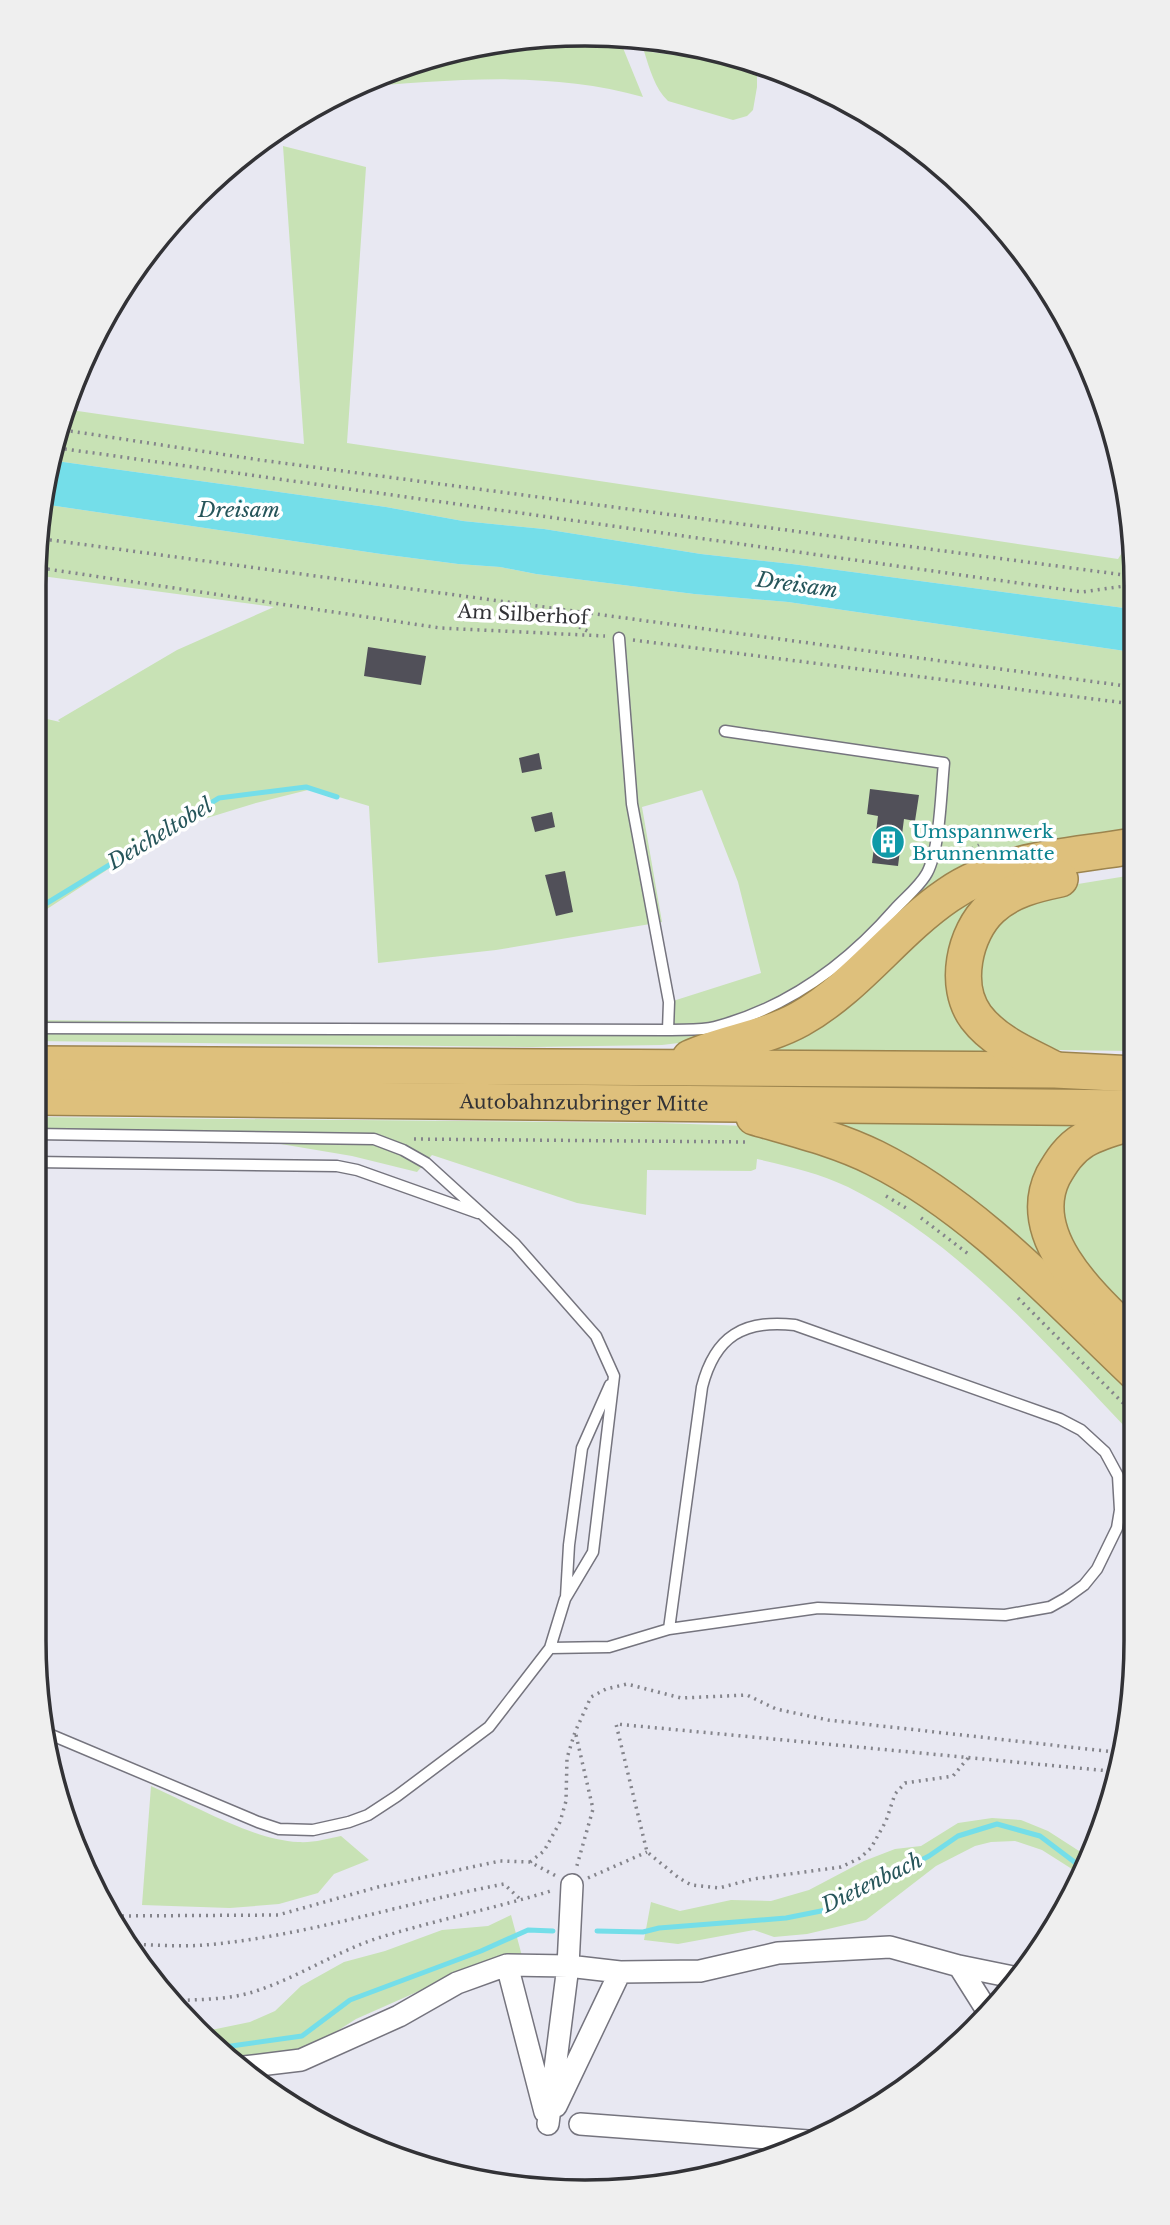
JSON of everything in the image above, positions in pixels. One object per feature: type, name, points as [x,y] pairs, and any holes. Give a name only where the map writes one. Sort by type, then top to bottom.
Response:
[{"type":"highway","points":[[667,1067],[712,1048],[750,1040],[800,1019],[856,978],[917,919],[950,894],[983,876],[1041,861],[1124,847]]},
{"type":"highway","points":[[1055,1070],[1003,1042],[978,1019],[970,1007],[964,971],[965,956],[982,917],[992,907],[1022,888],[1124,868]]},
{"type":"highway","name":"Autobahnzubringer Mitte","points":[[46,1063],[1055,1070],[1124,1073]]},
{"type":"highway","name":"Autobahnzubringer Mitte","points":[[46,1097],[1124,1108]]},
{"type":"highway","points":[[707,1104],[835,1140],[876,1158],[917,1181],[967,1217],[1124,1362]]},
{"type":"highway","points":[[1124,1125],[1095,1135],[1070,1150],[1049,1185],[1045,1209],[1049,1231],[1062,1256],[1085,1291],[1124,1329]]},
{"type":"street","points":[[548,2123],[568,1966],[572,1885]]},
{"type":"street","points":[[254,2066],[302,2060],[399,2016],[457,1983],[507,1965],[568,1966],[620,1972],[700,1971],[778,1953],[890,1947],[1004,1979]]},
{"type":"street","points":[[507,1965],[548,2123]]},
{"type":"street","points":[[959,1966],[983,2004]]},
{"type":"street","points":[[548,2123],[620,1972]]},
{"type":"street","points":[[580,2124],[787,2139]]},
{"type":"lane","points":[[618,638],[632,804],[670,1002],[668,1030]]},
{"type":"lane","points":[[46,1028],[668,1030],[713,1028],[761,1011],[800,992],[843,961],[877,930],[927,874],[934,854],[944,763],[725,731]]},
{"type":"lane","points":[[46,1134],[373,1139],[403,1150],[426,1163],[515,1244],[596,1336],[614,1376],[593,1552],[565,1599]]},
{"type":"lane","points":[[46,1162],[337,1166],[390,1181],[484,1216]]},
{"type":"lane","points":[[550,1648],[609,1647],[669,1629],[818,1608],[1005,1615],[1050,1607],[1084,1585],[1108,1549],[1117,1528],[1120,1510],[1118,1476],[1105,1452],[1093,1439],[1060,1419],[795,1325],[775,1322],[743,1329],[729,1337],[717,1352],[707,1368],[702,1387],[669,1629]]},
{"type":"lane","points":[[55,1736],[258,1822],[295,1831],[331,1827],[368,1815],[489,1727],[550,1648],[565,1599],[582,1448],[614,1376]]},
{"type":"path","points":[[68,431],[287,464],[1124,575]]},
{"type":"path","points":[[63,449],[1082,592],[1124,586]]},
{"type":"path","points":[[48,540],[1124,686]]},
{"type":"path","name":"Am Silberhof","points":[[46,569],[440,628],[593,634],[1124,703]]},
{"type":"path","points":[[544,609],[593,634]]},
{"type":"path","points":[[927,874],[979,845]]},
{"type":"path","points":[[414,1139],[759,1142]]},
{"type":"path","points":[[883,1194],[917,1215],[977,1261]]},
{"type":"path","points":[[1009,1289],[1124,1404]]},
{"type":"path","points":[[530,1862],[544,1852],[560,1822],[566,1801],[567,1758],[591,1697],[606,1689],[627,1684],[681,1698],[747,1695],[776,1709],[828,1720],[1112,1752]]},
{"type":"path","points":[[968,1758],[953,1776],[905,1783],[895,1794],[879,1836],[860,1858],[841,1867],[753,1879],[719,1888],[691,1885],[647,1852],[617,1724],[1108,1771]]},
{"type":"path","points":[[572,1885],[593,1809],[575,1732]]},
{"type":"path","points":[[183,2000],[231,1997],[257,1991],[377,1938],[572,1885],[647,1852]]},
{"type":"path","points":[[122,1916],[278,1915],[378,1887],[500,1861],[530,1862],[572,1885]]},
{"type":"path","points":[[139,1944],[203,1945],[294,1933],[504,1884],[521,1900]]},
{"type":"green space","points":[[618,47],[623,48],[643,97],[571,83],[535,80],[383,85],[445,64],[515,50]]},
{"type":"green space","points":[[644,51],[695,57],[757,74],[753,110],[747,116],[733,120],[668,101],[650,71]]},
{"type":"green space","points":[[283,146],[366,167],[347,443],[1118,559],[1123,551],[1124,608],[701,554],[544,529],[463,521],[386,507],[60,462],[75,411],[304,444]]},
{"type":"green space","points":[[52,505],[381,554],[500,567],[694,594],[788,602],[1124,651],[1124,840],[990,866],[799,1009],[721,1038],[662,1045],[532,1047],[46,1041],[46,1020],[672,1027],[673,1001],[761,973],[738,882],[702,790],[642,807],[662,922],[496,950],[378,963],[369,806],[312,789],[158,833],[136,851],[46,908],[46,719],[60,722],[58,720],[177,650],[274,607],[46,577]]},
{"type":"green space","points":[[1037,875],[960,941],[1002,1051],[771,1051],[742,1048],[935,913]]},
{"type":"green space","points":[[1124,876],[1124,1051],[1051,1050],[991,1020],[973,954],[1029,892]]},
{"type":"green space","points":[[46,1117],[660,1123],[748,1126],[775,1131],[922,1194],[1124,1379],[1124,1426],[998,1296],[927,1236],[848,1187],[792,1167],[757,1159],[756,1169],[751,1171],[647,1170],[646,1215],[577,1203],[432,1155],[417,1172],[352,1156],[210,1132],[46,1131]]},
{"type":"green space","points":[[812,1119],[1088,1124],[1060,1148],[1063,1273]]},
{"type":"green space","points":[[1124,1135],[1124,1318],[1076,1263],[1055,1203],[1063,1169]]},
{"type":"green space","points":[[151,1786],[223,1820],[280,1840],[304,1842],[341,1836],[369,1860],[334,1874],[318,1893],[279,1904],[230,1908],[142,1905]]},
{"type":"green space","points":[[992,1818],[1021,1820],[1048,1831],[1080,1852],[1073,1870],[1042,1850],[1015,1841],[991,1842],[975,1846],[936,1866],[866,1920],[807,1934],[774,1937],[754,1930],[678,1944],[644,1940],[651,1902],[680,1911],[731,1900],[771,1901],[809,1890],[864,1861],[895,1849],[921,1846],[958,1823]]},
{"type":"green space","points":[[511,1915],[522,1956],[480,1964],[356,2019],[294,2055],[248,2061],[212,2029],[250,2022],[275,2011],[301,1986],[344,1962],[385,1951],[442,1930],[488,1926]]},
{"type":"water","name":"Dreisam","points":[[60,462],[386,507],[463,521],[544,529],[701,554],[1124,608],[1124,651],[788,602],[694,594],[500,567],[381,554],[52,505]]},
{"type":"building","points":[[368,647],[426,656],[421,685],[364,676]]},
{"type":"building","points":[[539,753],[542,769],[522,773],[519,758]]},
{"type":"building","name":"Umspannwerk Brunnenmatte","points":[[870,789],[919,795],[915,821],[904,819],[898,866],[872,863],[878,816],[867,814]]},
{"type":"building","points":[[552,812],[555,827],[535,832],[531,817]]},
{"type":"building","points":[[565,871],[573,912],[556,916],[545,875]]},
{"type":"waterway","name":"Deicheltobel","points":[[46,904],[219,798],[306,787],[337,797]]},
{"type":"waterway","name":"Dietenbach","points":[[597,1931],[643,1932],[659,1928],[786,1918],[826,1910],[929,1856],[958,1836],[997,1824],[1040,1836],[1076,1863]]},
{"type":"waterway","name":"Dietenbach","points":[[229,2046],[302,2036],[350,2000],[481,1951],[528,1930],[553,1931]]},
{"type":"place","name":"Umspannwerk Brunnenmatte","points":[[888,842]]}]
